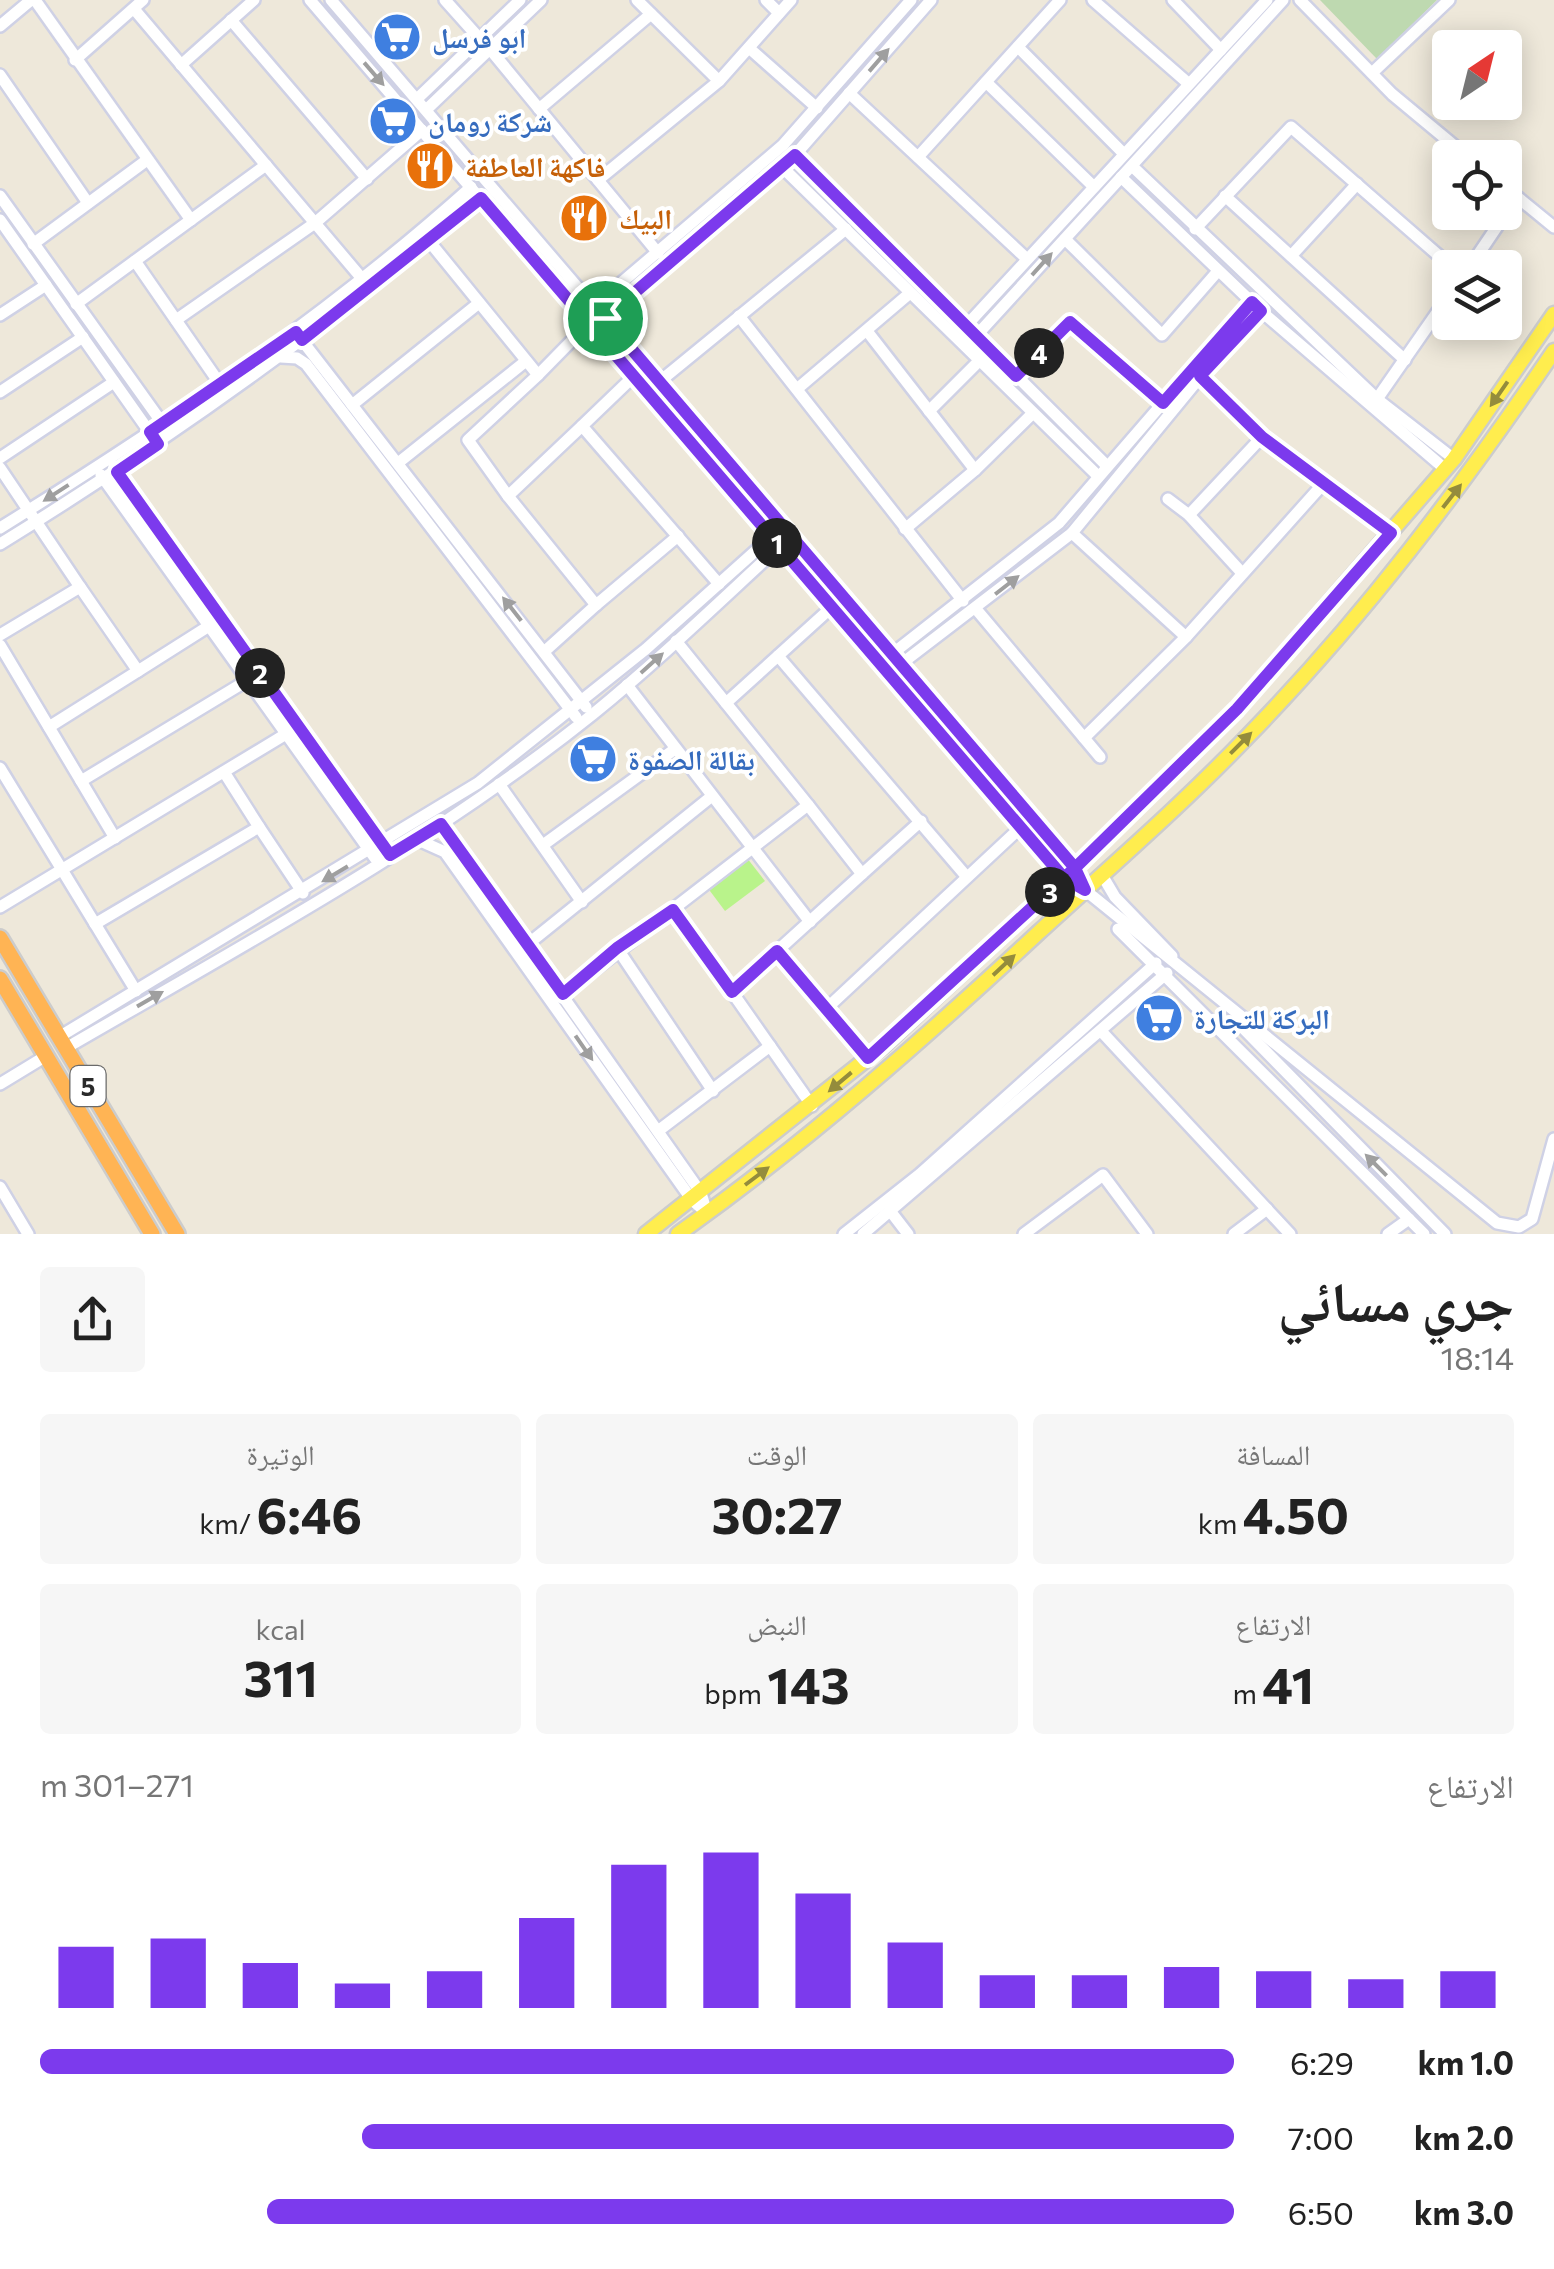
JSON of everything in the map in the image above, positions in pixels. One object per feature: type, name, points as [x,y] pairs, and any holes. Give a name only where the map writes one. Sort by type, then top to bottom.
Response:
[{"type":"highway","name":"5","points":[[0,938],[177,1234]]},
{"type":"highway","name":"5","points":[[0,979],[152,1234]]},
{"type":"main road","points":[[646,1234],[868,1058],[1069,873],[1237,709],[1450,464],[1554,314]]},
{"type":"main road","points":[[678,1234],[880,1077],[1102,876],[1248,737],[1356,618],[1480,460],[1554,351]]},
{"type":"street","points":[[0,26],[33,0],[191,220]]},
{"type":"street","points":[[181,65],[254,0]]},
{"type":"street","points":[[310,0],[1020,828],[1159,961],[1164,976],[1424,1234]]},
{"type":"street","points":[[331,0],[901,664],[1069,873]]},
{"type":"street","points":[[445,0],[479,38]]},
{"type":"street","points":[[418,99],[520,0]]},
{"type":"street","points":[[426,110],[541,0]]},
{"type":"street","points":[[637,0],[719,81]]},
{"type":"street","points":[[766,0],[779,13]]},
{"type":"street","points":[[598,180],[719,81],[791,0]]},
{"type":"street","points":[[594,306],[745,181],[911,0]]},
{"type":"street","points":[[605,318],[795,155],[931,0]]},
{"type":"street","points":[[918,157],[1060,0]]},
{"type":"street","points":[[1093,0],[1188,84]]},
{"type":"street","points":[[1174,0],[1221,50]]},
{"type":"street","points":[[976,336],[1121,177],[1128,160],[1188,84],[1266,0]]},
{"type":"street","points":[[966,326],[1094,187],[1128,160],[1284,0]]},
{"type":"street","points":[[1300,0],[1372,73],[1448,140]]},
{"type":"street","points":[[1372,73],[1448,0]]},
{"type":"street","points":[[74,60],[138,4],[181,65],[364,280]]},
{"type":"street","points":[[539,109],[651,14]]},
{"type":"street","points":[[232,20],[366,178]]},
{"type":"street","points":[[1018,46],[1195,228],[1450,464]]},
{"type":"street","points":[[489,48],[658,253]]},
{"type":"street","points":[[748,48],[816,108]]},
{"type":"street","points":[[0,74],[88,203]]},
{"type":"street","points":[[986,82],[1094,187]]},
{"type":"street","points":[[850,93],[1027,259]]},
{"type":"street","points":[[1195,228],[1291,127],[1432,250]]},
{"type":"street","points":[[176,320],[316,223],[422,130]]},
{"type":"street","points":[[795,155],[1016,376],[1102,471]]},
{"type":"street","points":[[33,244],[147,160]]},
{"type":"street","points":[[76,304],[266,165]]},
{"type":"street","points":[[782,167],[1033,412],[1102,471]]},
{"type":"street","points":[[1121,177],[1256,306],[1450,464]]},
{"type":"street","points":[[1291,256],[1356,184]]},
{"type":"street","points":[[0,528],[104,480],[277,358],[472,186]]},
{"type":"street","points":[[0,196],[170,435]]},
{"type":"street","points":[[1226,196],[1404,360]]},
{"type":"street","points":[[0,544],[96,467],[299,336],[429,242],[481,198]]},
{"type":"street","points":[[1522,202],[1554,227]]},
{"type":"street","points":[[0,220],[158,444]]},
{"type":"street","points":[[659,382],[846,229]]},
{"type":"street","points":[[1065,239],[1162,334],[1218,271]]},
{"type":"street","points":[[429,242],[538,375]]},
{"type":"street","points":[[135,261],[220,384]]},
{"type":"street","points":[[0,315],[46,284]]},
{"type":"street","points":[[797,389],[910,293]]},
{"type":"street","points":[[352,404],[480,304]]},
{"type":"street","points":[[901,664],[1072,533],[1256,306]]},
{"type":"street","points":[[892,654],[1059,523],[1163,403],[1256,306]]},
{"type":"street","points":[[739,316],[963,601]]},
{"type":"street","points":[[1377,398],[1432,320]]},
{"type":"street","points":[[1016,376],[1070,322],[1163,403]]},
{"type":"street","points":[[468,440],[589,324]]},
{"type":"street","points":[[867,331],[975,470]]},
{"type":"street","points":[[299,336],[592,714]]},
{"type":"street","points":[[0,392],[83,337]]},
{"type":"street","points":[[277,358],[297,358],[306,364],[581,723]]},
{"type":"street","points":[[929,411],[980,360]]},
{"type":"street","points":[[398,464],[526,361]]},
{"type":"street","points":[[508,496],[634,376]]},
{"type":"street","points":[[1200,376],[1262,437],[1391,533]]},
{"type":"street","points":[[0,458],[114,382]]},
{"type":"street","points":[[905,529],[975,470],[1033,412]]},
{"type":"street","points":[[452,420],[596,605]]},
{"type":"street","points":[[582,426],[719,584]]},
{"type":"street","points":[[1189,514],[1262,437]]},
{"type":"street","points":[[108,459],[380,854]]},
{"type":"street","points":[[96,467],[286,734],[380,854]]},
{"type":"street","points":[[0,468],[138,671]]},
{"type":"street","points":[[1084,738],[1186,636],[1322,484]]},
{"type":"street","points":[[1168,499],[1189,514],[1242,573]]},
{"type":"street","points":[[1072,533],[1186,636]]},
{"type":"street","points":[[545,651],[678,536]]},
{"type":"street","points":[[62,1042],[380,854],[572,712],[719,584],[776,542]]},
{"type":"street","points":[[62,1042],[136,991],[303,893],[441,824],[592,714],[676,641],[776,542]]},
{"type":"street","points":[[0,634],[80,587]]},
{"type":"street","points":[[726,703],[832,607]]},
{"type":"street","points":[[976,609],[1100,758]]},
{"type":"street","points":[[49,727],[209,626]]},
{"type":"street","points":[[676,641],[862,874]]},
{"type":"street","points":[[0,645],[115,838]]},
{"type":"street","points":[[778,656],[966,876]]},
{"type":"street","points":[[81,780],[248,680]]},
{"type":"street","points":[[626,685],[810,922]]},
{"type":"street","points":[[0,906],[286,734]]},
{"type":"street","points":[[543,845],[675,750]]},
{"type":"street","points":[[0,768],[136,991]]},
{"type":"street","points":[[224,772],[303,893]]},
{"type":"street","points":[[498,784],[582,902]]},
{"type":"street","points":[[528,944],[712,796]]},
{"type":"street","points":[[563,994],[617,948],[673,910],[808,804]]},
{"type":"street","points":[[732,992],[920,821]]},
{"type":"street","points":[[441,824],[658,1131],[696,1197]]},
{"type":"street","points":[[95,924],[259,827]]},
{"type":"street","points":[[826,1009],[1020,828]]},
{"type":"street","points":[[416,839],[445,852],[707,1213]]},
{"type":"street","points":[[1102,876],[1114,898],[1445,1234]]},
{"type":"street","points":[[673,910],[812,1106]]},
{"type":"street","points":[[1100,912],[1509,1227],[1523,1226],[1532,1219],[1554,1139]]},
{"type":"street","points":[[617,948],[712,1090]]},
{"type":"street","points":[[777,951],[868,1058]]},
{"type":"street","points":[[844,1234],[920,1174],[1159,961]]},
{"type":"street","points":[[863,1234],[1175,966]]},
{"type":"street","points":[[1101,1031],[1290,1234]]},
{"type":"street","points":[[658,1131],[770,1046]]},
{"type":"street","points":[[0,1084],[46,1056]]},
{"type":"street","points":[[1031,1232],[1103,1175],[1147,1234]]},
{"type":"street","points":[[0,1187],[28,1234]]},
{"type":"street","points":[[1234,1234],[1267,1209]]},
{"type":"street","points":[[891,1212],[908,1234]]},
{"type":"street","points":[[1388,1234],[1409,1219]]},
{"type":"green space","points":[[1320,0],[1437,0],[1377,59]]},
{"type":"green space","points":[[747,858],[765,881],[725,911],[707,887]]},
{"type":"place","name":"ابو فرسل","points":[[397,37]]},
{"type":"place","name":"شركة رومان","points":[[393,121]]},
{"type":"place","name":"فاكهة العاطفة","points":[[430,166]]},
{"type":"place","name":"البيك","points":[[584,218]]},
{"type":"place","name":"بقالة الصفوة","points":[[593,759]]},
{"type":"place","name":"البركة للتجارة","points":[[1159,1018]]},
{"type":"route","points":[[605,318],[795,155],[1016,376],[1070,322],[1163,403],[1252,302],[1261,311],[1200,376],[1262,437],[1391,533],[1237,709],[1075,868],[1085,890],[1064,878],[868,1058],[777,951],[732,992],[673,910],[617,948],[563,994],[441,824],[390,855],[117,472],[158,444],[150,432],[296,332],[302,340],[392,273],[481,198],[1064,878],[1075,868],[605,318]]}]
